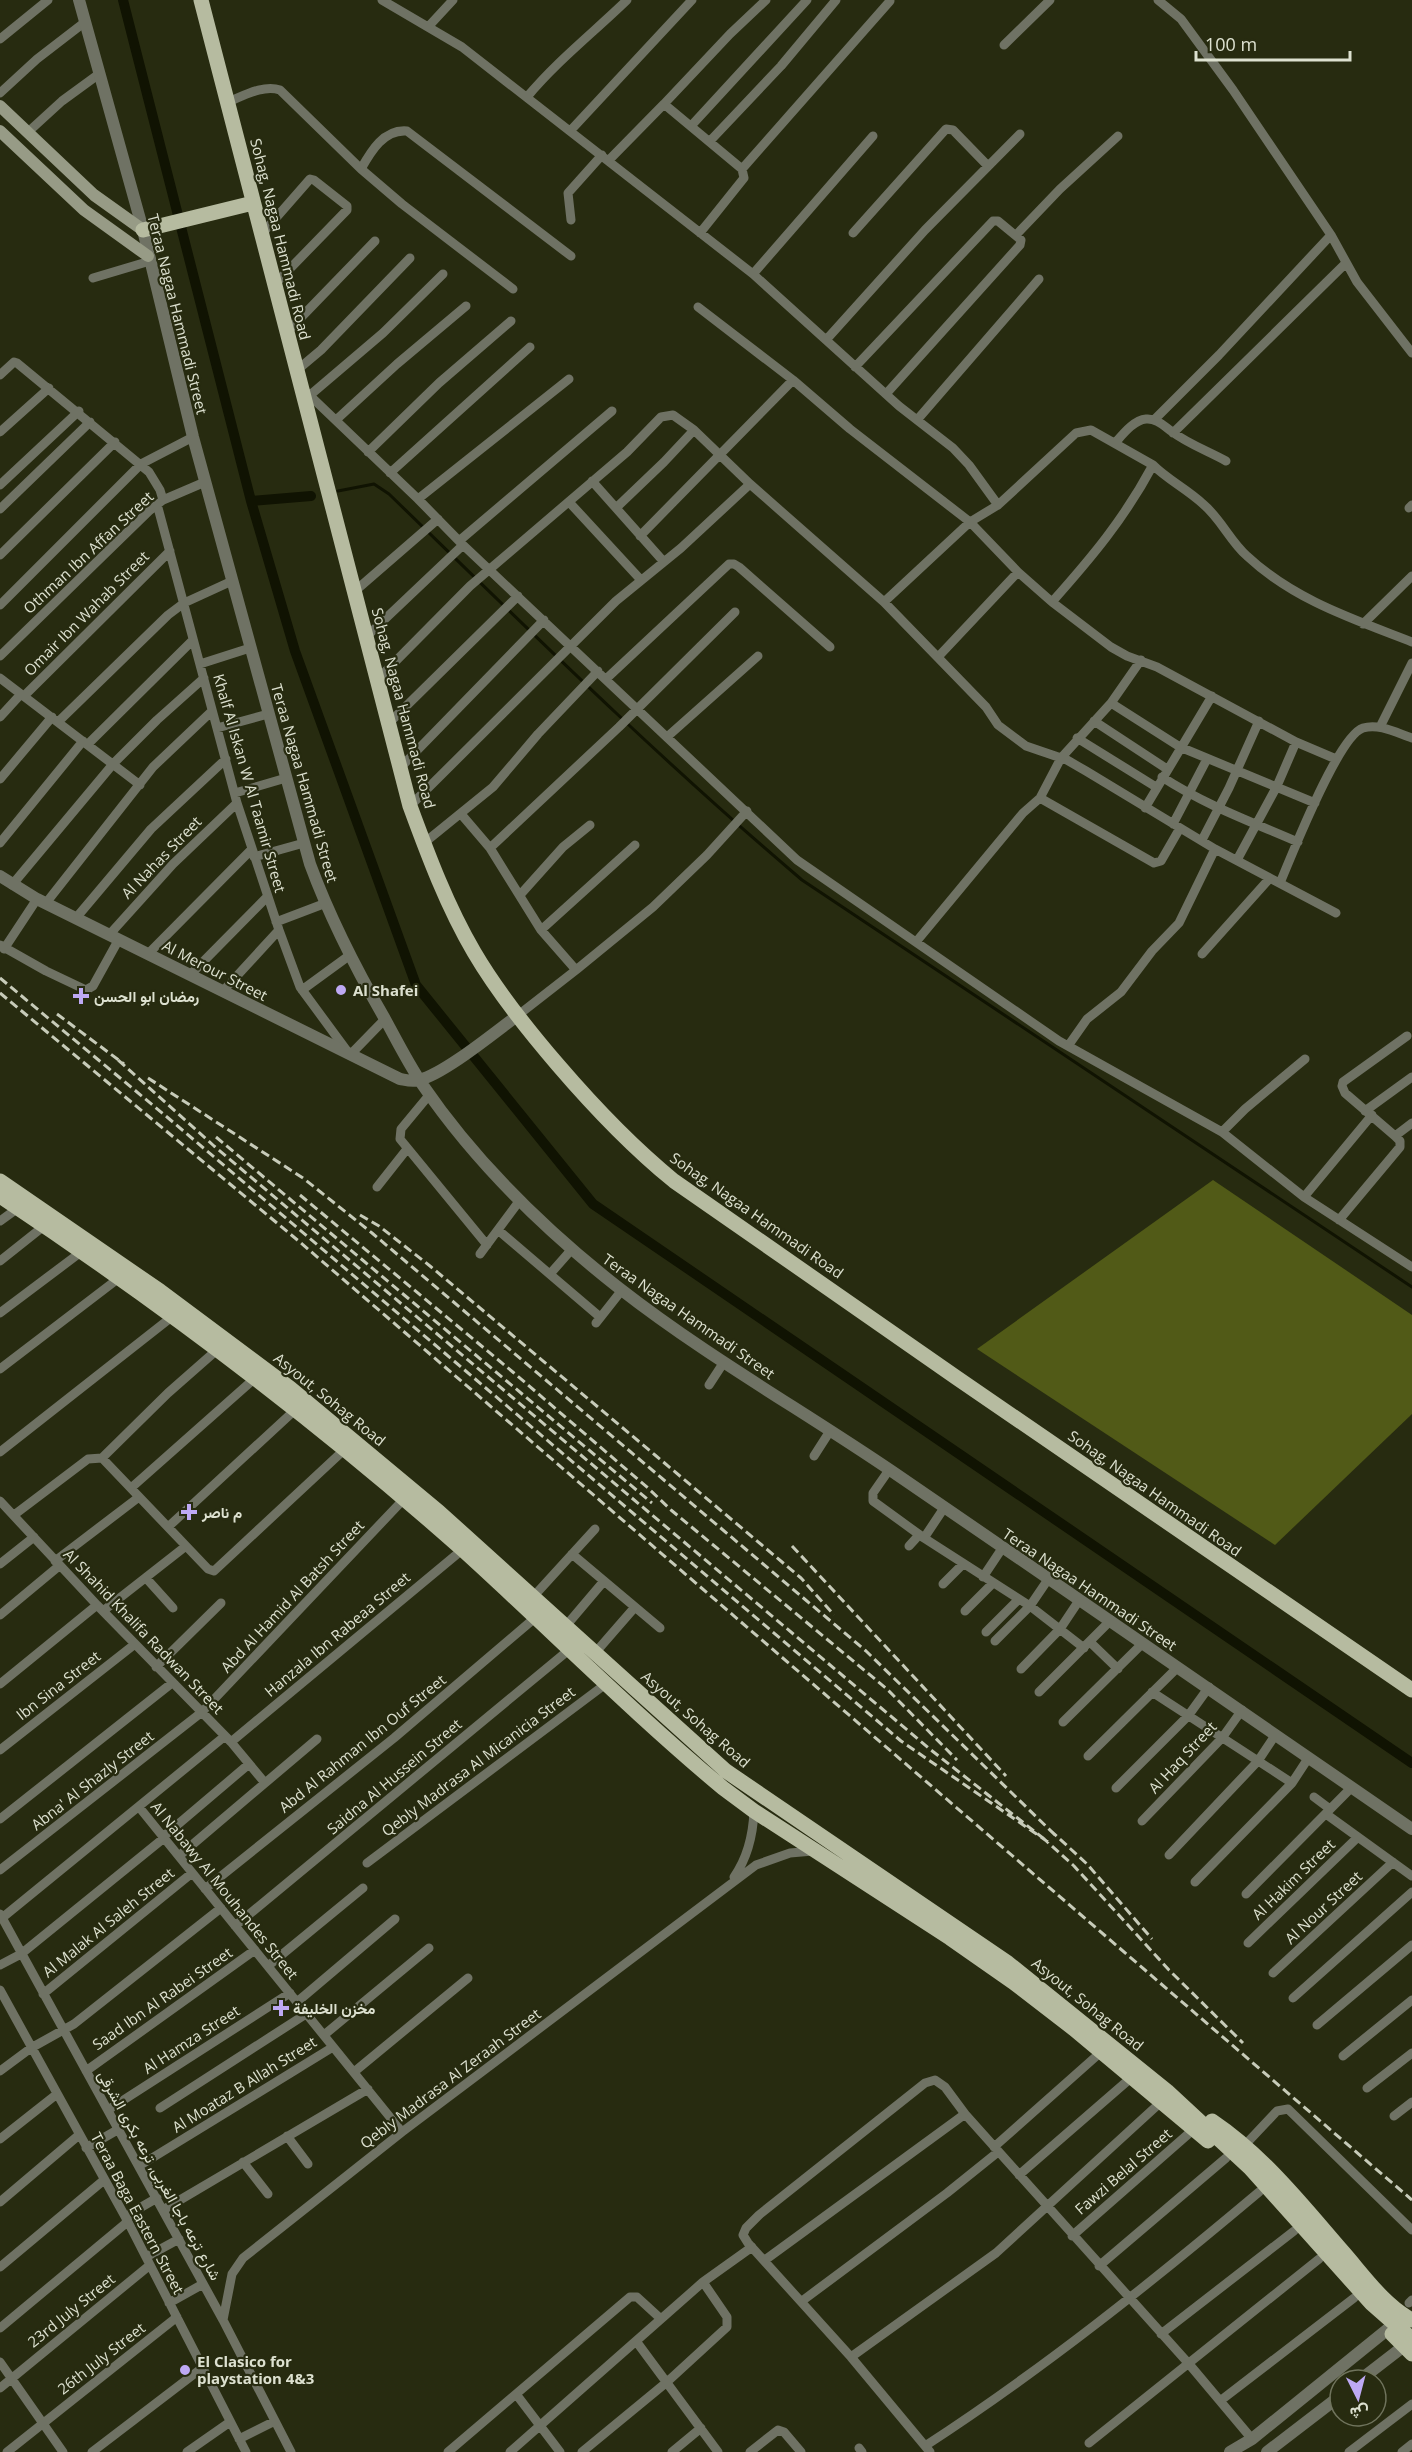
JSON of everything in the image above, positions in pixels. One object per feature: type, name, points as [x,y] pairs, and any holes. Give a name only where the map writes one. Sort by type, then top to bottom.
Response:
[{"type":"main road","name":"Sohag, Nagaa Hammadi Road","points":[[201,0],[273,286],[296,371],[305,391],[410,806],[459,924],[489,976],[516,1016],[600,1112],[639,1151],[674,1181],[1412,1690]]},
{"type":"main road","points":[[0,106],[94,195],[143,230],[253,203]]},
{"type":"main road","points":[[0,131],[84,210],[149,259]]},
{"type":"main road","name":"Asyout, Sohag Road","points":[[0,1181],[160,1291],[285,1393],[439,1512],[708,1757],[764,1798],[1008,1963],[1250,2168],[1409,2346]]},
{"type":"main road","name":"Asyout, Sohag Road","points":[[0,1197],[173,1316],[255,1378],[285,1393],[295,1410],[462,1550],[702,1770],[754,1811],[982,1960],[1132,2077],[1158,2091],[1259,2192],[1354,2298],[1409,2346]]},
{"type":"main road","points":[[754,1811],[764,1798]]},
{"type":"main road","points":[[1158,2091],[1224,2129],[1244,2146],[1289,2190],[1389,2304],[1412,2320]]},
{"type":"street","points":[[0,39],[48,0]]},
{"type":"street","name":"Teraa Nagaa Hammadi Street","points":[[79,0],[143,230],[193,438],[304,843],[326,903],[350,955],[430,1094],[472,1149],[520,1200],[572,1249],[622,1290],[724,1362],[1111,1620],[1412,1829]]},
{"type":"street","points":[[382,0],[394,2],[428,27],[462,46],[753,274],[855,367],[961,456],[998,505]]},
{"type":"street","points":[[428,27],[453,0]]},
{"type":"street","points":[[527,97],[557,64],[627,0]]},
{"type":"street","points":[[571,130],[692,0]]},
{"type":"street","points":[[571,220],[568,193],[664,104],[730,34],[766,0]]},
{"type":"street","points":[[691,126],[807,0]]},
{"type":"street","points":[[710,141],[781,66],[836,0]]},
{"type":"street","points":[[1004,45],[1050,0]]},
{"type":"street","points":[[1158,0],[1181,19],[1188,28],[1263,133],[1331,235],[1370,300],[1412,353]]},
{"type":"street","points":[[742,169],[890,1]]},
{"type":"street","points":[[0,93],[37,59],[85,22]]},
{"type":"street","points":[[27,133],[62,101],[99,74]]},
{"type":"street","points":[[228,102],[263,89],[273,87],[280,90],[361,169],[429,226],[513,289]]},
{"type":"street","points":[[664,104],[742,169],[743,182],[700,233]]},
{"type":"street","points":[[853,233],[946,129],[953,130],[988,166]]},
{"type":"street","points":[[361,169],[375,147],[390,133],[398,130],[407,131],[571,256]]},
{"type":"street","points":[[753,274],[873,135]]},
{"type":"street","points":[[826,340],[925,230],[1020,135]]},
{"type":"street","points":[[1016,235],[1060,189],[1118,136]]},
{"type":"street","points":[[261,235],[310,179],[347,206],[317,242],[273,286]]},
{"type":"street","points":[[855,367],[993,221],[998,221],[1016,235],[1021,240],[1020,245],[886,394]]},
{"type":"street","points":[[1154,420],[1219,355],[1331,235]]},
{"type":"street","points":[[286,333],[375,241]]},
{"type":"street","points":[[296,371],[321,350],[410,258]]},
{"type":"street","points":[[93,278],[149,259]]},
{"type":"street","points":[[1173,433],[1346,263]]},
{"type":"street","points":[[443,274],[383,333],[305,391],[461,543],[572,645],[797,860],[1068,1047],[1222,1132],[1304,1197],[1411,1265]]},
{"type":"street","points":[[917,420],[1039,279]]},
{"type":"street","points":[[336,420],[397,364],[466,306]]},
{"type":"street","points":[[698,307],[970,522],[1018,572],[1052,602],[1111,647],[1165,671],[1296,742],[1336,759]]},
{"type":"street","points":[[368,452],[439,383],[511,321]]},
{"type":"street","points":[[390,473],[530,347]]},
{"type":"street","name":"Khalf Al Iskan W Al Taamir Street","points":[[0,375],[16,362],[115,442],[156,480],[170,551],[193,640],[237,803],[267,897],[302,990],[350,1055]]},
{"type":"street","points":[[418,499],[569,379]]},
{"type":"street","points":[[640,536],[793,380]]},
{"type":"street","points":[[0,432],[49,388]]},
{"type":"street","points":[[0,485],[78,411]]},
{"type":"street","points":[[366,637],[461,543],[612,411]]},
{"type":"street","points":[[377,680],[470,586],[627,452],[661,417],[674,415],[694,430],[750,484],[884,602],[1009,735],[1031,748],[1060,758],[1086,771],[1215,849],[1336,913]]},
{"type":"street","points":[[1116,442],[1123,433],[1140,421],[1154,420],[1173,433],[1226,461]]},
{"type":"street","points":[[0,509],[90,422]]},
{"type":"street","points":[[617,507],[694,430]]},
{"type":"street","points":[[884,602],[970,522],[998,505],[1076,433],[1091,430],[1116,442],[1153,465],[1166,478],[1190,492],[1205,505],[1241,550],[1259,566],[1307,600],[1412,642]]},
{"type":"street","points":[[0,605],[141,464],[193,438]]},
{"type":"street","points":[[0,555],[115,442]]},
{"type":"street","points":[[1052,602],[1110,536],[1132,504],[1153,465]]},
{"type":"street","points":[[592,481],[664,562]]},
{"type":"street","name":"Othman Ibn Affan Street","points":[[0,656],[160,502],[205,482]]},
{"type":"street","points":[[410,806],[572,645],[641,580],[750,484]]},
{"type":"street","points":[[569,502],[641,580]]},
{"type":"street","points":[[355,591],[438,519]]},
{"type":"street","name":"Omair Ibn Wahab Street","points":[[0,717],[170,551]]},
{"type":"street","points":[[606,679],[729,564],[739,567],[830,647]]},
{"type":"street","points":[[938,657],[1018,572]]},
{"type":"street","points":[[1363,624],[1412,576]]},
{"type":"street","points":[[0,779],[55,720],[151,630],[184,603],[232,582]]},
{"type":"street","points":[[388,724],[518,596]]},
{"type":"street","points":[[490,848],[735,612]]},
{"type":"street","points":[[399,769],[544,620]]},
{"type":"street","points":[[0,843],[85,743],[193,640]]},
{"type":"street","points":[[200,664],[250,648]]},
{"type":"street","points":[[667,736],[759,656]]},
{"type":"street","points":[[916,942],[1023,813],[1040,798],[1060,758],[1111,703],[1141,660]]},
{"type":"street","points":[[1380,727],[1412,663]]},
{"type":"street","points":[[424,843],[493,787],[538,734],[598,671]]},
{"type":"street","points":[[0,678],[140,785]]},
{"type":"street","points":[[12,885],[113,764],[204,678]]},
{"type":"street","points":[[1145,808],[1212,696]]},
{"type":"street","points":[[1111,703],[1180,747],[1315,803]]},
{"type":"street","points":[[2,947],[153,767],[212,711]]},
{"type":"street","points":[[218,728],[268,714]]},
{"type":"street","points":[[1094,721],[1190,795],[1298,842]]},
{"type":"street","points":[[1202,840],[1259,721]]},
{"type":"street","points":[[1280,883],[1336,759],[1357,731],[1368,727],[1380,727],[1412,738]]},
{"type":"street","points":[[1077,738],[1156,787]]},
{"type":"street","points":[[1237,860],[1277,786],[1296,742]]},
{"type":"street","points":[[76,918],[151,829],[226,759]]},
{"type":"street","points":[[1040,798],[1154,863],[1161,861],[1207,759]]},
{"type":"street","points":[[235,793],[286,778]]},
{"type":"street","name":"Al Nahas Street","points":[[2,947],[86,990],[93,986],[114,937],[173,864],[237,803]]},
{"type":"street","points":[[420,1080],[439,1071],[497,1031],[653,907],[707,855],[747,811]]},
{"type":"street","points":[[461,814],[490,848],[541,930],[576,970]]},
{"type":"street","points":[[520,895],[563,847],[590,825]]},
{"type":"street","points":[[148,954],[253,854],[304,843]]},
{"type":"street","points":[[541,930],[635,846]]},
{"type":"street","points":[[1068,1047],[1087,1019],[1121,992],[1152,951],[1179,923],[1215,849]]},
{"type":"street","name":"Al Merour Street","points":[[0,876],[42,901],[350,1055],[400,1079],[420,1080]]},
{"type":"street","points":[[1202,954],[1269,878]]},
{"type":"street","points":[[190,975],[267,897]]},
{"type":"street","points":[[223,991],[278,926],[326,903]]},
{"type":"street","points":[[302,990],[350,955]]},
{"type":"street","points":[[350,1055],[385,1019]]},
{"type":"street","points":[[1339,1220],[1398,1151],[1400,1141],[1345,1093],[1342,1089],[1343,1082],[1407,1036]]},
{"type":"street","points":[[1222,1132],[1245,1109],[1305,1059]]},
{"type":"street","points":[[1304,1197],[1368,1113],[1412,1077]]},
{"type":"street","points":[[430,1094],[399,1132],[399,1140],[488,1245]]},
{"type":"street","points":[[1395,1136],[1412,1123]]},
{"type":"street","points":[[377,1187],[407,1149]]},
{"type":"street","points":[[480,1254],[520,1200]]},
{"type":"street","points":[[0,1221],[18,1209]]},
{"type":"street","points":[[0,1261],[44,1226]]},
{"type":"street","points":[[498,1230],[550,1274],[598,1320],[622,1290]]},
{"type":"street","points":[[550,1274],[572,1249]]},
{"type":"street","points":[[0,1313],[81,1252]]},
{"type":"street","points":[[0,1369],[118,1278]]},
{"type":"street","points":[[0,1452],[173,1316]]},
{"type":"street","points":[[102,1458],[168,1393],[218,1349]]},
{"type":"street","points":[[709,1385],[724,1362]]},
{"type":"street","points":[[131,1488],[255,1378]]},
{"type":"street","points":[[168,1527],[295,1410]]},
{"type":"street","points":[[814,1456],[830,1431]]},
{"type":"street","points":[[14,1515],[88,1459],[102,1458],[208,1569],[217,1569],[344,1450]]},
{"type":"street","points":[[889,1470],[873,1493],[873,1501],[921,1536],[1087,1645],[1118,1669]]},
{"type":"street","points":[[0,1615],[57,1563],[139,1497]]},
{"type":"street","name":"Abd Al Hamid Al Batsh Street","points":[[202,1712],[403,1500]]},
{"type":"street","name":"Al Shahid Khalifa Radwan Street","points":[[1,1503],[156,1667],[228,1739],[265,1783]]},
{"type":"street","points":[[909,1546],[921,1536],[944,1508]]},
{"type":"street","points":[[534,1597],[595,1529]]},
{"type":"street","points":[[0,1563],[34,1537]]},
{"type":"street","points":[[0,1684],[100,1608],[146,1578],[186,1546]]},
{"type":"street","points":[[983,1577],[1003,1547]]},
{"type":"street","name":"Hanzala Ibn Rabeaa Street","points":[[1,1916],[228,1739],[462,1550]]},
{"type":"street","points":[[572,1554],[660,1628]]},
{"type":"street","points":[[943,1584],[963,1564]]},
{"type":"street","points":[[146,1578],[173,1608]]},
{"type":"street","points":[[995,1641],[1030,1606],[1049,1578]]},
{"type":"street","points":[[566,1627],[604,1581]]},
{"type":"street","points":[[965,1611],[993,1583]]},
{"type":"street","points":[[986,1632],[1019,1599]]},
{"type":"street","points":[[1021,1669],[1060,1629],[1080,1599]]},
{"type":"street","points":[[156,1667],[221,1603]]},
{"type":"street","points":[[595,1653],[635,1607]]},
{"type":"street","name":"Abd Al Rahman Ibn Ouf Street","points":[[205,1889],[394,1738],[536,1617]]},
{"type":"street","points":[[1039,1692],[1111,1620]]},
{"type":"street","points":[[1063,1722],[1143,1643]]},
{"type":"street","name":"Ibn Sina Street","points":[[0,1750],[135,1644]]},
{"type":"street","name":"Saidna Al Hussein Street","points":[[235,1926],[570,1649]]},
{"type":"street","points":[[1088,1756],[1178,1667]]},
{"type":"street","points":[[0,1819],[172,1683]]},
{"type":"street","name":"Qebly Madrasa Al Micanicia Street","points":[[367,1863],[607,1683]]},
{"type":"street","points":[[1116,1788],[1188,1716],[1209,1687]]},
{"type":"street","points":[[1152,1692],[1292,1783]]},
{"type":"street","name":"Al Haq Street","points":[[1142,1821],[1222,1738],[1242,1710]]},
{"type":"street","name":"Abna' Al Shazly Street","points":[[0,1870],[202,1712]]},
{"type":"street","points":[[1169,1855],[1258,1761],[1276,1734]]},
{"type":"street","points":[[179,1856],[317,1738]]},
{"type":"street","points":[[1195,1882],[1292,1783],[1309,1757]]},
{"type":"street","points":[[0,1965],[21,1954],[249,1764]]},
{"type":"street","points":[[1246,1894],[1352,1787]]},
{"type":"street","points":[[1314,1797],[1358,1837],[1412,1876]]},
{"type":"street","name":"Al Nabawy Al Mouhandes Street","points":[[139,1807],[402,2132]]},
{"type":"street","name":"Qebly Madrasa Al Zeraah Street","points":[[730,1884],[749,1850],[754,1811]]},
{"type":"street","name":"Al Hakim Street","points":[[1248,1943],[1358,1837]]},
{"type":"street","name":"Qebly Madrasa Al Zeraah Street","points":[[223,2320],[232,2274],[243,2258],[402,2132],[730,1884],[767,1860],[790,1853],[816,1851]]},
{"type":"street","name":"Al Nour Street","points":[[1274,1973],[1393,1862]]},
{"type":"street","name":"Al Malak Al Saleh Street","points":[[43,1994],[192,1873]]},
{"type":"street","points":[[268,1966],[363,1888]]},
{"type":"street","points":[[1293,1998],[1412,1892]]},
{"type":"street","points":[[0,2071],[31,2048],[74,2024],[220,1908]]},
{"type":"street","name":"شارع ترعه باجا الغربى, ترعه بكرى الشرقى","points":[[1,1916],[157,2198],[291,2452]]},
{"type":"street","points":[[297,2002],[395,1919]]},
{"type":"street","points":[[1317,2025],[1412,1945]]},
{"type":"street","points":[[324,2035],[429,1948]]},
{"type":"street","name":"Saad Ibn Al Rabei Street","points":[[86,2071],[255,1950]]},
{"type":"street","points":[[354,2072],[468,1978]]},
{"type":"street","name":"Teraa Baga Eastern Street","points":[[0,1990],[3,2005],[31,2048],[127,2220],[246,2452]]},
{"type":"street","name":"Al Hamza Street","points":[[108,2110],[290,1993]]},
{"type":"street","points":[[1343,2056],[1412,2000]]},
{"type":"street","points":[[160,2108],[306,2013]]},
{"type":"street","name":"Al Moataz B Allah Street","points":[[139,2166],[333,2047]]},
{"type":"street","points":[[802,2301],[947,2193],[1101,2052]]},
{"type":"street","points":[[1367,2088],[1412,2053]]},
{"type":"street","points":[[1020,2175],[1132,2077]]},
{"type":"street","points":[[1252,2439],[1189,2364],[1129,2297],[1072,2236],[939,2082],[925,2083],[744,2231],[744,2239],[851,2357],[927,2449],[1018,2383],[1129,2297],[1207,2236],[1259,2192]]},
{"type":"street","points":[[163,2210],[368,2089]]},
{"type":"street","points":[[851,2357],[996,2253],[1047,2207],[1158,2091]]},
{"type":"street","points":[[0,2139],[57,2094]]},
{"type":"street","points":[[1394,2116],[1412,2102]]},
{"type":"street","points":[[1244,2146],[1277,2111],[1288,2109],[1412,2230]]},
{"type":"street","points":[[765,2260],[965,2114]]},
{"type":"street","points":[[86,2148],[119,2129]]},
{"type":"street","name":"Fawzi Belal Street","points":[[1072,2236],[1194,2129]]},
{"type":"street","points":[[0,2202],[79,2135]]},
{"type":"street","points":[[287,2136],[308,2164]]},
{"type":"street","points":[[1099,2266],[1226,2158]]},
{"type":"street","points":[[243,2162],[268,2194]]},
{"type":"street","points":[[0,2267],[104,2180]]},
{"type":"street","points":[[0,2328],[127,2220],[131,2213],[157,2198]]},
{"type":"street","points":[[1161,2334],[1294,2231]]},
{"type":"street","name":"23rd July Street","points":[[0,2388],[148,2261],[179,2239]]},
{"type":"street","points":[[510,2452],[703,2282],[752,2247]]},
{"type":"street","points":[[1089,2443],[1319,2259]]},
{"type":"street","points":[[582,2452],[667,2382],[729,2324],[727,2317],[703,2282]]},
{"type":"street","points":[[169,2303],[203,2284]]},
{"type":"street","points":[[448,2452],[630,2297],[637,2297],[661,2319]]},
{"type":"street","points":[[1220,2401],[1354,2298]]},
{"type":"street","name":"26th July Street","points":[[7,2452],[177,2317]]},
{"type":"street","points":[[1231,2452],[1252,2439],[1388,2329]]},
{"type":"street","points":[[636,2342],[718,2452]]},
{"type":"street","points":[[1377,2368],[1409,2346]]},
{"type":"street","points":[[0,2362],[63,2452]]},
{"type":"street","points":[[92,2452],[202,2368]]},
{"type":"street","points":[[516,2394],[560,2452]]},
{"type":"street","points":[[1349,2452],[1412,2404]]},
{"type":"street","points":[[1267,2452],[1328,2405]]},
{"type":"street","points":[[239,2439],[275,2421]]},
{"type":"street","points":[[187,2452],[230,2422]]},
{"type":"street","points":[[672,2452],[700,2428]]},
{"type":"street","points":[[750,2452],[778,2430],[784,2432],[801,2452]]},
{"type":"street","points":[[1402,2452],[1412,2444]]},
{"type":"green space","points":[[1213,1180],[1412,1315],[1412,1414],[1275,1545],[977,1349]]},
{"type":"waterway","points":[[123,0],[251,501],[295,651],[416,985],[593,1204],[1412,1763]]},
{"type":"waterway","points":[[338,491],[374,484],[389,494],[644,739],[802,880],[1412,1287]]},
{"type":"waterway","points":[[251,501],[311,496]]},
{"type":"railway","points":[[0,978],[167,1117],[901,1741],[1048,1842],[931,1750],[214,1146],[117,1059]]},
{"type":"railway","points":[[0,993],[301,1243],[1412,2200]]},
{"type":"railway","points":[[57,1014],[124,1064]]},
{"type":"railway","points":[[148,1078],[303,1178],[372,1233],[866,1651],[1055,1835]]},
{"type":"railway","points":[[216,1137],[652,1503]]},
{"type":"railway","points":[[300,1195],[514,1373],[671,1510],[887,1689],[957,1760]]},
{"type":"railway","points":[[360,1215],[379,1226],[430,1266],[801,1578],[834,1615]]},
{"type":"railway","points":[[792,1546],[1006,1776]]},
{"type":"railway","points":[[1050,1830],[1087,1864],[1152,1939]]},
{"type":"railway","points":[[1042,1837],[1074,1866],[1169,1970],[1243,2043]]},
{"type":"place","name":"Al Shafei","points":[[341,990]]},
{"type":"place","name":"رمضان ابو الحسن","points":[[81,996]]},
{"type":"place","name":"م ناصر","points":[[189,1512]]},
{"type":"place","name":"مخزن الخليفة","points":[[281,2008]]},
{"type":"place","name":"El Clasico for playstation 4&3","points":[[185,2370]]}]
